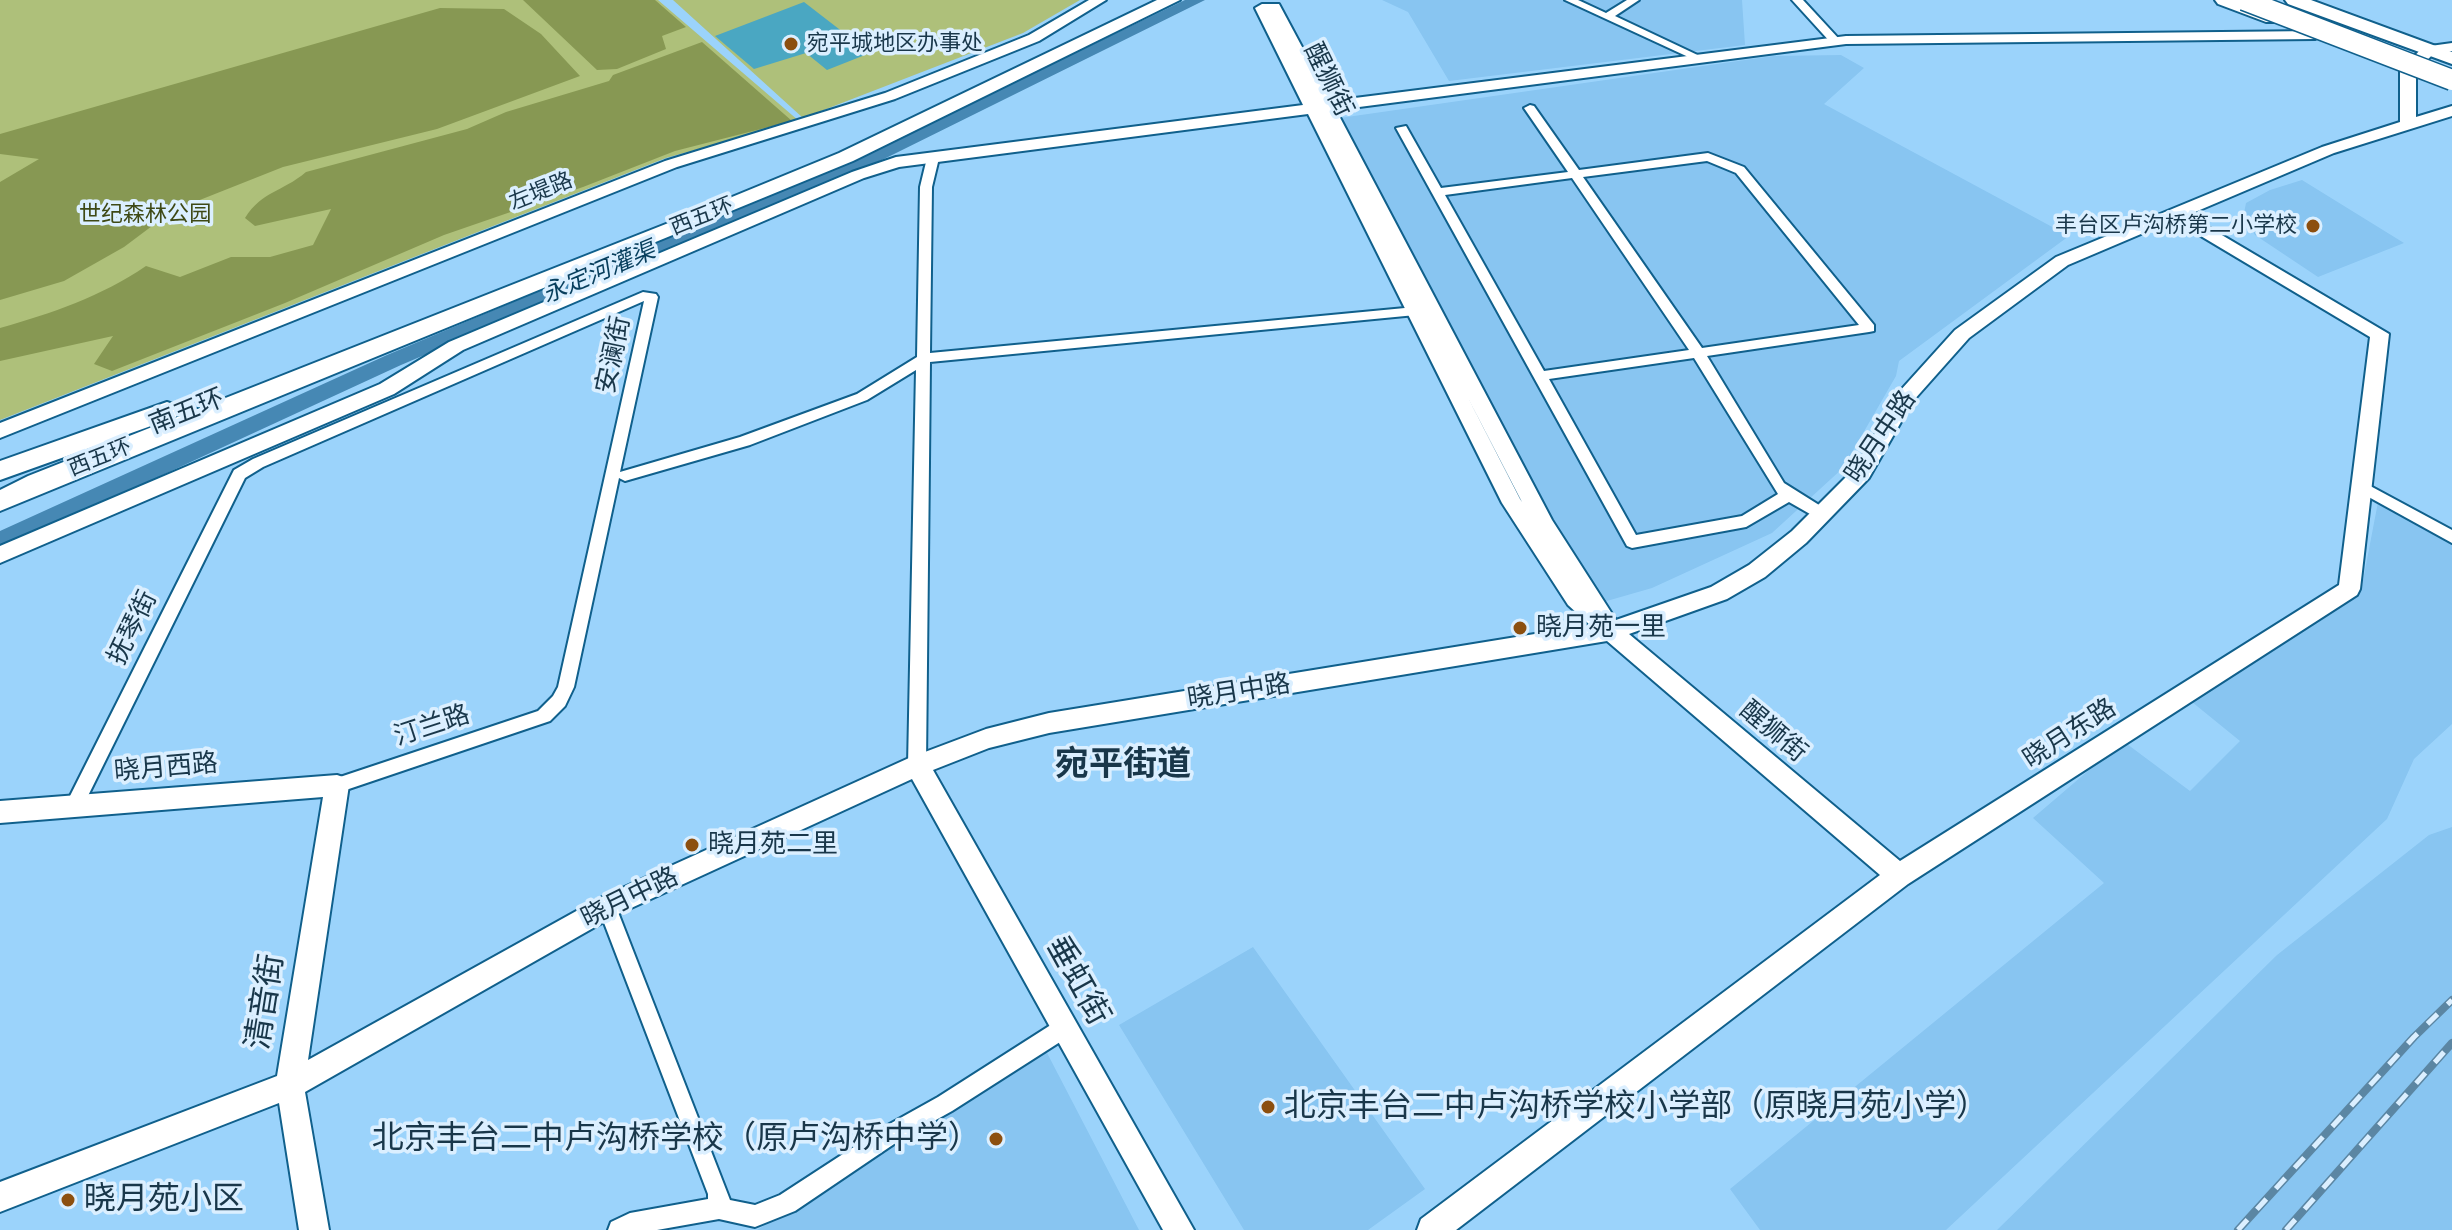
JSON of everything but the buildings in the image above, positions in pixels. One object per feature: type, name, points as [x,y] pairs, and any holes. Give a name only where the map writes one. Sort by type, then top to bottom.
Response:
[{"type":"highway","name":"西五环","points":[[330,354],[842,148],[1142,0]]},
{"type":"highway","name":"西五环","points":[[0,501],[37,483],[684,225],[846,157],[1171,0]]},
{"type":"highway","points":[[2224,0],[2452,88]]},
{"type":"highway","points":[[2244,0],[2452,80]]},
{"type":"highway","points":[[2267,0],[2452,71]]},
{"type":"highway","points":[[2294,0],[2452,58]]},
{"type":"highway","points":[[0,471],[330,354]]},
{"type":"highway","name":"南五环","points":[[0,489],[330,354]]},
{"type":"street","name":"左堤路","points":[[0,431],[671,164],[890,96],[1034,38],[1099,0]]},
{"type":"street","points":[[1570,0],[1701,59]]},
{"type":"street","points":[[1608,16],[1634,0]]},
{"type":"street","points":[[1797,0],[1836,42]]},
{"type":"street","name":"醒狮街","points":[[1318,108],[1274,7],[1262,8],[1318,108],[1423,311],[1544,524],[1611,631],[1899,876]]},
{"type":"street","points":[[0,555],[387,389],[456,346],[858,175],[896,162],[1836,42],[2315,35]]},
{"type":"street","points":[[2408,124],[2408,71],[2428,50],[2452,47]]},
{"type":"street","points":[[1530,108],[1698,353],[1779,487],[1822,514]]},
{"type":"street","name":"晓月中路","points":[[0,1197],[290,1085],[607,907],[917,765],[986,739],[1049,723],[1611,631],[1689,607],[1757,571],[1822,514],[1862,473],[1906,397],[1962,334],[2062,261],[2328,150],[2452,111]]},
{"type":"street","points":[[1402,128],[1632,542],[1746,521],[1789,495]]},
{"type":"street","points":[[1438,192],[1708,157],[1723,161],[1740,170],[1869,328],[1540,376]]},
{"type":"street","points":[[917,765],[926,187],[933,158]]},
{"type":"street","name":"晓月东路","points":[[1432,1230],[1899,876],[2349,589],[2380,334],[2175,214]]},
{"type":"street","name":"安澜街","points":[[239,474],[635,299],[651,297],[566,687],[559,701],[544,716]]},
{"type":"street","points":[[625,476],[745,441],[862,397],[925,358],[1423,311]]},
{"type":"street","name":"抚琴街","points":[[74,806],[239,474]]},
{"type":"street","points":[[2361,486],[2452,537]]},
{"type":"street","name":"汀兰路","points":[[337,785],[544,716]]},
{"type":"street","name":"垂虹街","points":[[917,765],[1179,1230]]},
{"type":"street","name":"晓月西路","points":[[0,812],[337,785]]},
{"type":"street","name":"清音街","points":[[314,1230],[290,1085],[337,785]]},
{"type":"street","points":[[607,907],[719,1194],[719,1208]]},
{"type":"street","points":[[619,1230],[630,1224],[719,1208],[755,1216],[787,1203],[893,1133],[945,1104],[1064,1028]]},
{"type":"shaded area","points":[[1382,0],[1742,0],[1745,45],[1449,81],[1408,12]]},
{"type":"shaded area","points":[[1841,55],[1864,68],[1824,104],[2069,236],[1899,361],[1896,376],[1843,468],[1772,533],[1652,588],[1572,611],[1319,121],[1773,56]]},
{"type":"shaded area","name":"丰台区卢沟桥第二小学校","points":[[2302,180],[2404,243],[2318,277],[2255,235],[2243,218],[2246,203],[2270,190]]},
{"type":"shaded area","points":[[2378,502],[2452,543],[2452,724],[2414,759],[2387,819],[1946,1230],[1760,1230],[1730,1189],[2104,883],[2033,818],[2123,741],[2190,791],[2240,741],[2192,702],[2361,591]]},
{"type":"shaded area","points":[[2452,827],[2452,1230],[1997,1230],[2277,955],[2429,835]]},
{"type":"shaded area","name":"北京丰台二中卢沟桥学校小学部（原晓月苑小学）","points":[[1253,947],[1425,1189],[1368,1230],[1244,1230],[1119,1025]]},
{"type":"shaded area","name":"北京丰台二中卢沟桥学校（原卢沟桥中学）","points":[[1045,1049],[1139,1230],[757,1230]]},
{"type":"green space","name":"世纪森林公园","points":[[0,0],[658,0],[799,121],[666,158],[0,420]]},
{"type":"green space","points":[[523,0],[655,0],[686,27],[662,36],[666,49],[617,69],[597,70]]},
{"type":"green space","points":[[673,0],[1080,0],[1023,33],[803,118]]},
{"type":"green space","points":[[440,8],[504,9],[541,34],[580,76],[437,129],[283,167],[172,211],[124,247],[64,281],[0,300],[0,182],[39,159],[0,154],[0,134]]},
{"type":"green space","points":[[702,42],[792,121],[675,151],[444,235],[285,303],[112,371],[94,364],[113,336],[0,361],[0,328],[76,303],[146,266],[180,277],[231,257],[270,257],[313,245],[331,209],[255,226],[245,218],[259,202],[306,172],[467,129],[506,112],[609,81],[613,75]]},
{"type":"waterway","name":"永定河灌渠","points":[[0,541],[394,360],[878,155],[1197,0]]},
{"type":"railway","points":[[2238,1230],[2414,1037],[2452,1000]]},
{"type":"railway","points":[[2286,1230],[2452,1043]]},
{"type":"place","name":"宛平城地区办事处","points":[[791,44]]},
{"type":"place","name":"丰台区卢沟桥第二小学校","points":[[2313,226]]},
{"type":"place","name":"晓月苑一里","points":[[1520,628]]},
{"type":"place","name":"晓月苑二里","points":[[692,845]]},
{"type":"place","name":"北京丰台二中卢沟桥学校小学部（原晓月苑小学）","points":[[1268,1107]]},
{"type":"place","name":"北京丰台二中卢沟桥学校（原卢沟桥中学）","points":[[996,1139]]},
{"type":"place","name":"晓月苑小区","points":[[68,1200]]},
{"type":"district","name":"宛平街道","points":[[1123,765]]}]
